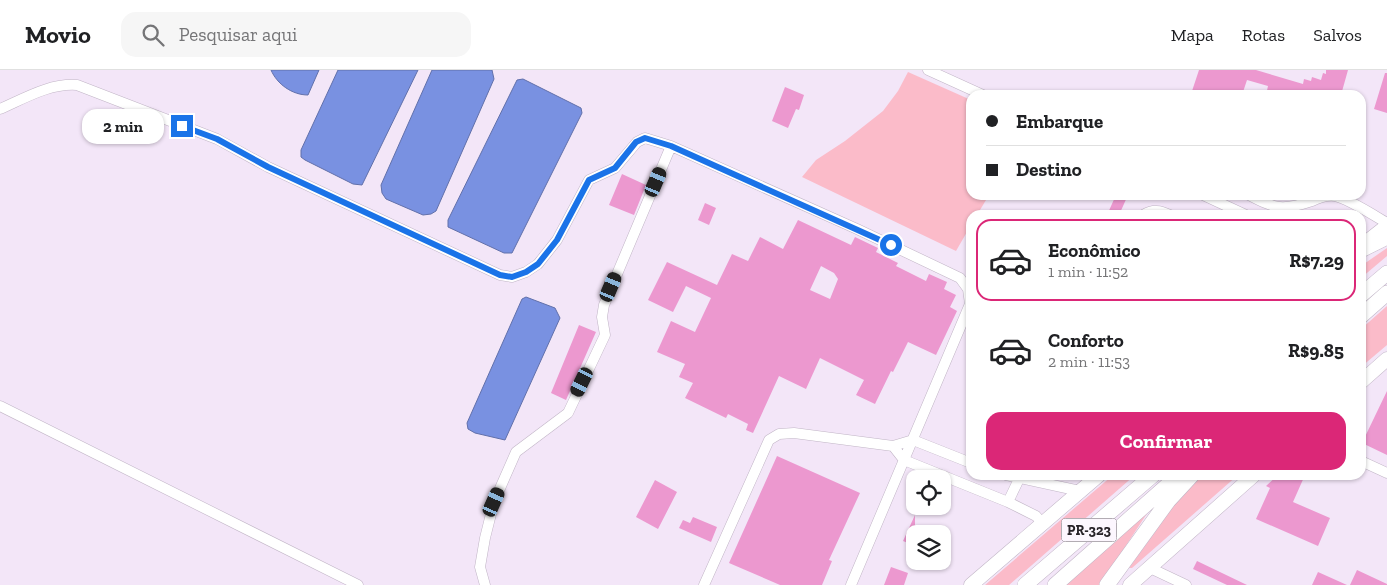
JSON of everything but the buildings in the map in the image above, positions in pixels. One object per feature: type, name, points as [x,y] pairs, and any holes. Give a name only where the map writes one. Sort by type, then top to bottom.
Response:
[{"type":"highway","points":[[1366,247],[1387,236]]},
{"type":"highway","points":[[1366,291],[1387,273]]},
{"type":"highway","points":[[1366,312],[1387,294]]},
{"type":"highway","name":"PR-323","points":[[1026,585],[1147,480]]},
{"type":"highway","name":"PR-323","points":[[1055,585],[1173,480]]},
{"type":"highway","points":[[1107,585],[1168,500],[1187,480]]},
{"type":"main road","points":[[1366,242],[1387,224]]},
{"type":"main road","points":[[1366,378],[1387,359]]},
{"type":"main road","points":[[971,585],[1093,480]]},
{"type":"main road","points":[[1130,585],[1248,480]]},
{"type":"street","points":[[928,70],[972,90]]},
{"type":"street","points":[[0,109],[47,89],[64,84],[77,85],[217,139],[268,167],[491,271],[512,277],[526,272],[538,264],[553,246],[589,180],[615,168],[636,142],[645,138],[671,146],[857,229],[960,278],[966,286]]},
{"type":"street","points":[[485,585],[480,567],[494,502],[516,452],[568,413],[605,334],[602,317],[604,305],[671,146]]},
{"type":"street","points":[[1213,200],[1235,210]]},
{"type":"street","points":[[1258,200],[1271,207],[1291,208],[1314,200]]},
{"type":"street","points":[[1344,200],[1366,210],[1387,224]]},
{"type":"street","points":[[851,585],[966,314]]},
{"type":"street","points":[[0,406],[358,585]]},
{"type":"street","points":[[704,585],[769,440],[779,434],[794,434],[893,446],[913,440],[966,461]]},
{"type":"street","points":[[893,446],[904,460],[1008,502],[1036,516],[1042,523]]},
{"type":"street","points":[[1366,463],[1387,472]]},
{"type":"street","points":[[1008,502],[1019,480]]},
{"type":"street","points":[[1024,480],[1080,491],[1086,480]]},
{"type":"street","points":[[1150,568],[1186,585]]},
{"type":"shaded area","points":[[908,72],[966,98],[966,200],[986,200],[980,210],[966,210],[966,234],[956,251],[802,177],[816,160],[845,141],[883,111],[898,91]]},
{"type":"shaded area","points":[[1387,248],[1387,256],[1366,274],[1366,263]]},
{"type":"shaded area","points":[[1387,306],[1387,345],[1366,363],[1366,325]]},
{"type":"shaded area","points":[[1107,480],[1129,480],[1009,585],[985,585]]},
{"type":"shaded area","points":[[1194,480],[1232,480],[1132,568],[1129,568],[1185,490]]},
{"type":"shaded area","points":[[1148,512],[1100,585],[1065,585]]},
{"type":"water","points":[[271,70],[319,70],[308,95],[296,93],[286,88],[277,80]]},
{"type":"water","points":[[338,70],[418,70],[362,185],[353,184],[301,157],[301,150]]},
{"type":"water","points":[[432,70],[492,70],[494,79],[436,211],[423,215],[386,199],[382,193],[381,185]]},
{"type":"water","points":[[523,79],[581,108],[582,113],[512,253],[504,253],[448,227],[448,220],[517,80]]},
{"type":"water","points":[[526,297],[555,308],[560,318],[505,440],[475,433],[468,429],[467,423],[522,299]]},
{"type":"route","points":[[182,126],[217,139],[268,167],[500,275],[512,277],[526,272],[538,264],[557,240],[589,180],[615,168],[636,142],[645,138],[671,146],[891,245]]}]
